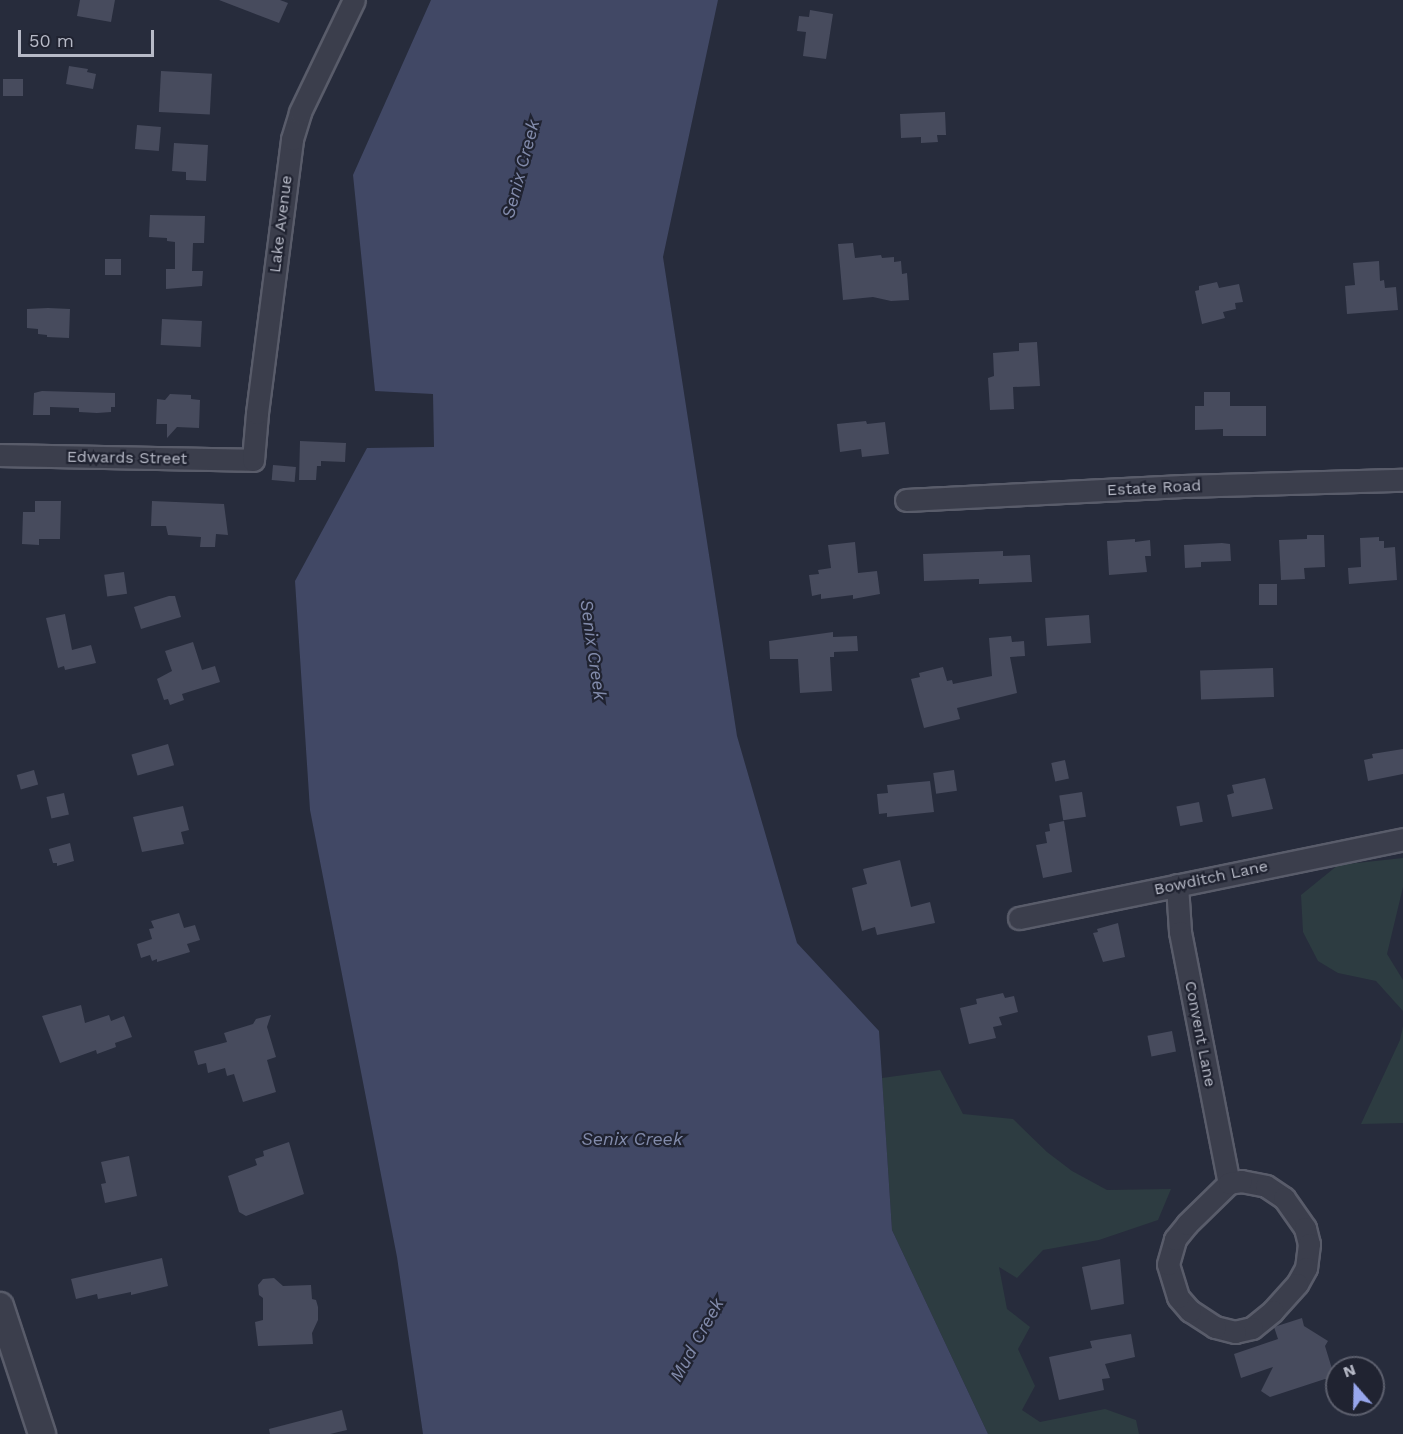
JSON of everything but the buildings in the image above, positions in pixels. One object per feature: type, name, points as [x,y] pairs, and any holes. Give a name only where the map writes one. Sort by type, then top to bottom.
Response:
[{"type":"street","name":"Lake Avenue","points":[[253,460],[292,139],[300,112],[354,0]]},
{"type":"street","name":"Edwards Street","points":[[0,455],[253,460]]},
{"type":"street","name":"Estate Road","points":[[906,500],[1183,486],[1403,480]]},
{"type":"street","name":"Bowditch Lane","points":[[1019,918],[1403,839]]},
{"type":"street","name":"Convent Lane","points":[[1177,885],[1180,932],[1229,1183]]},
{"type":"street","points":[[1241,1181],[1266,1186],[1284,1198],[1305,1228],[1309,1244],[1306,1268],[1297,1284],[1274,1311],[1252,1328],[1235,1332],[1215,1327],[1190,1311],[1178,1297],[1168,1264],[1175,1239],[1229,1183],[1241,1181]]},
{"type":"street","points":[[0,1306],[42,1434]]},
{"type":"shaded area","points":[[1403,858],[1403,887],[1387,954],[1403,980],[1403,1011],[1376,981],[1338,973],[1318,961],[1303,932],[1301,895],[1338,865]]},
{"type":"shaded area","points":[[1403,1026],[1403,1123],[1361,1124],[1400,1040]]},
{"type":"shaded area","points":[[940,1070],[963,1114],[1013,1119],[1047,1152],[1072,1171],[1107,1190],[1171,1189],[1158,1220],[1099,1240],[1043,1250],[1017,1278],[999,1267],[1007,1309],[1030,1327],[1018,1349],[1035,1386],[1022,1410],[1040,1422],[1105,1409],[1136,1420],[1139,1434],[988,1434],[892,1230],[882,1078]]},
{"type":"water","name":"Senix Creek","points":[[431,0],[718,0],[663,257],[737,736],[797,943],[879,1031],[892,1230],[988,1434],[423,1434],[397,1257],[310,810],[295,581],[367,448],[434,447],[433,394],[375,391],[353,175]]},
{"type":"water label","name":"Mud Creek","points":[[697,1340]]}]
